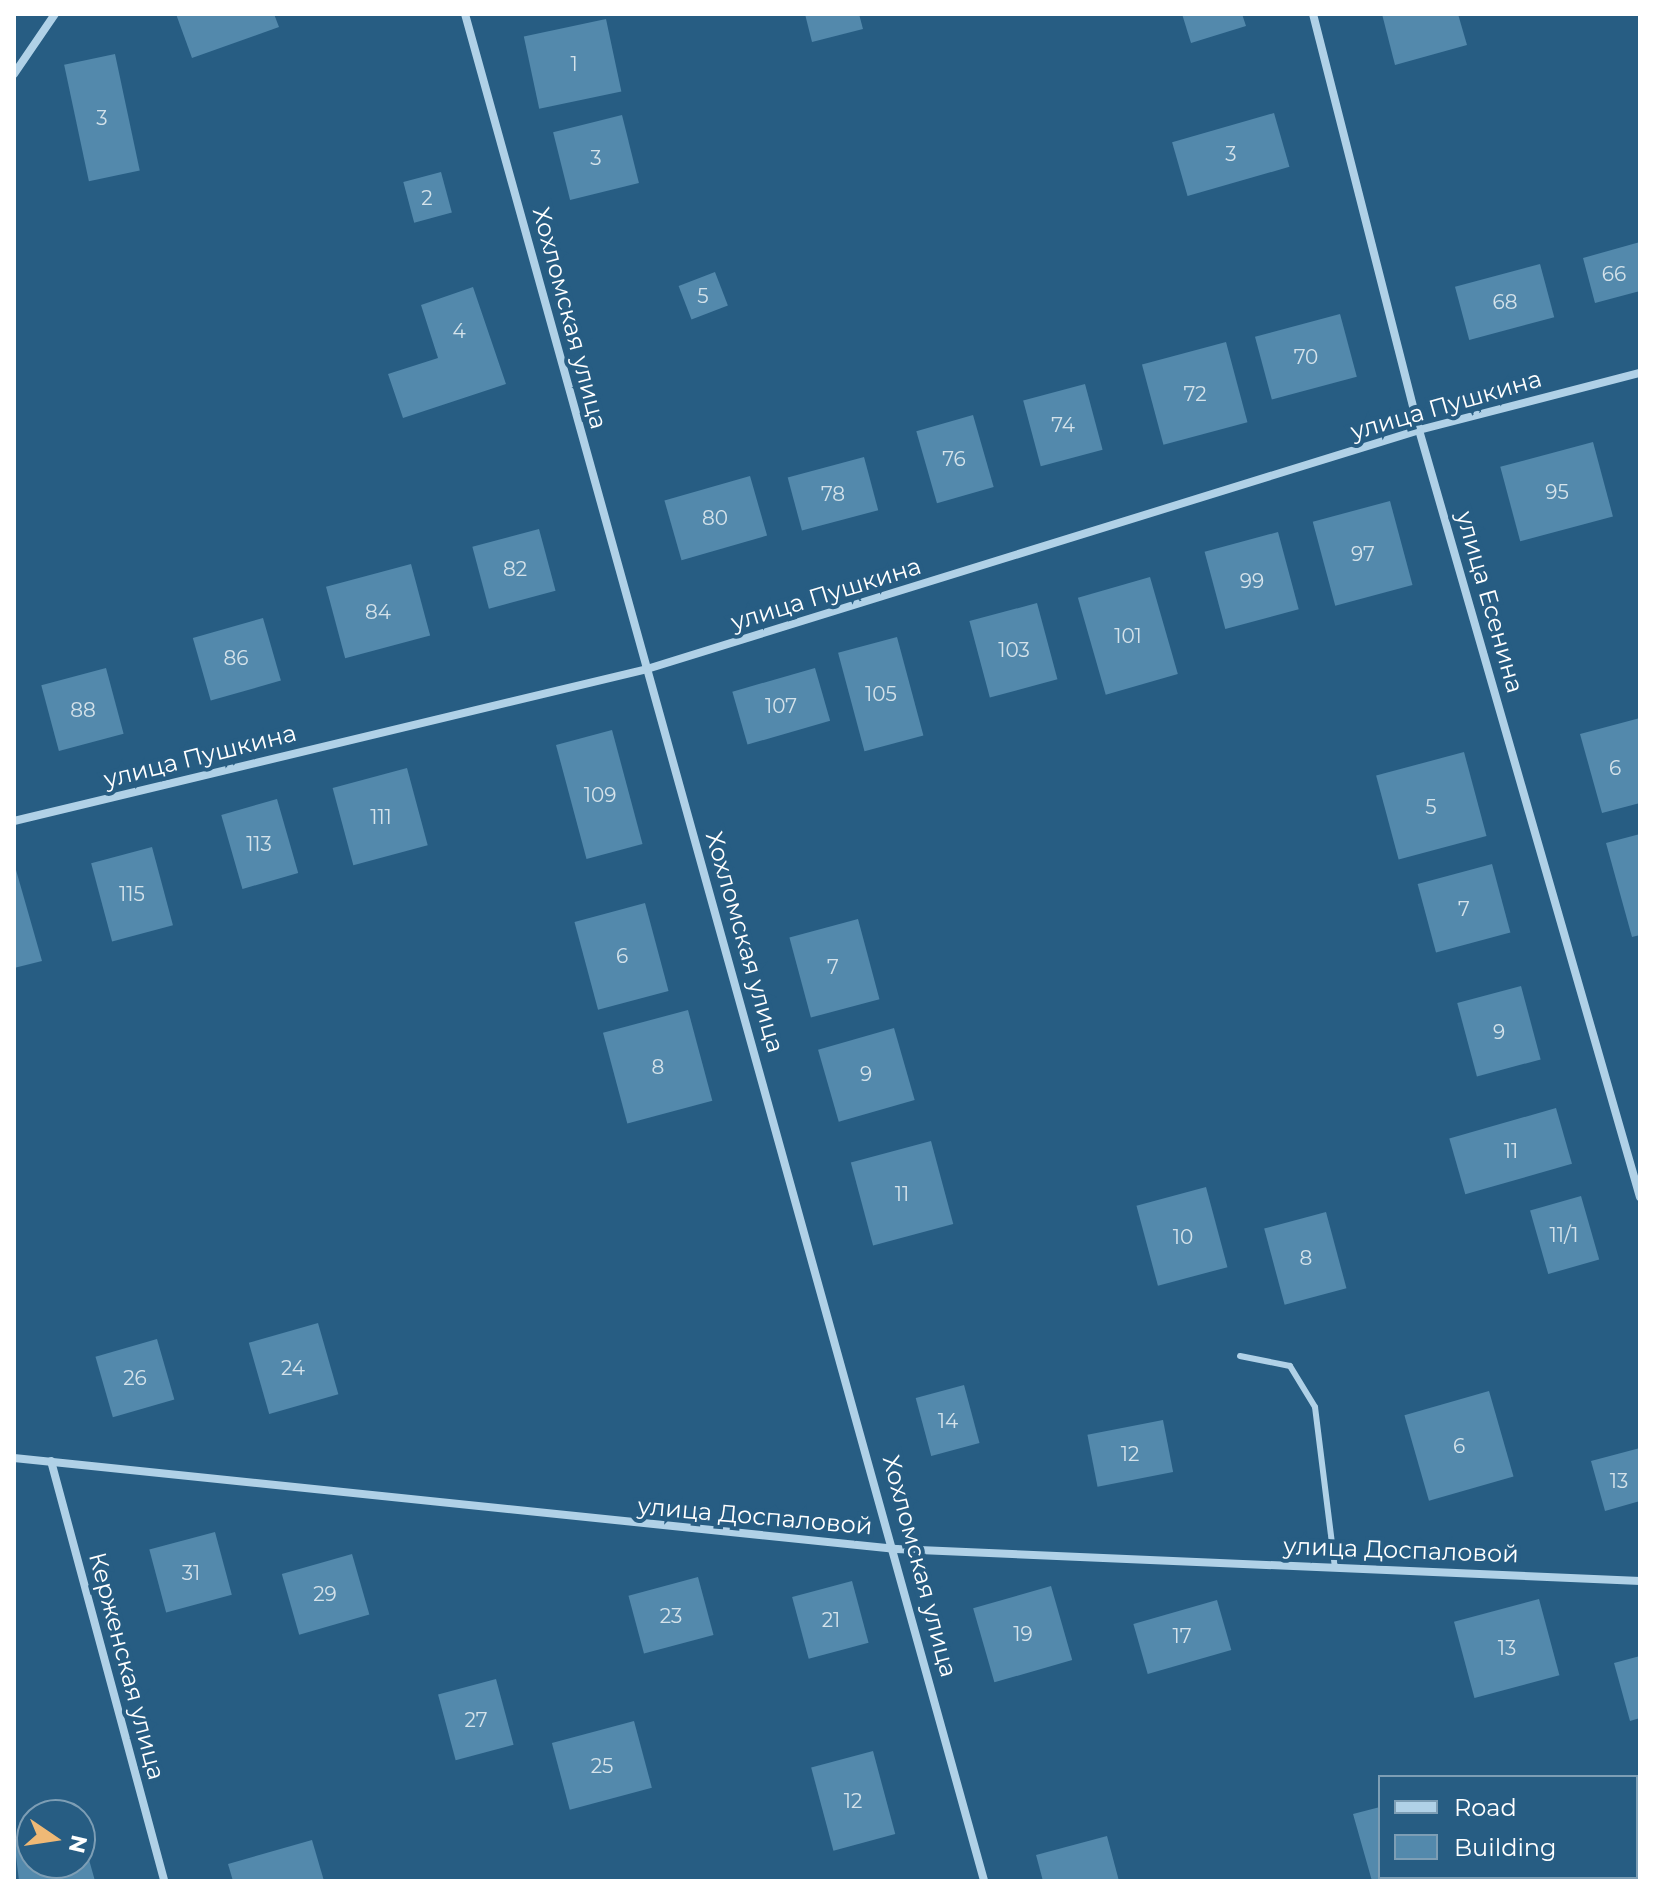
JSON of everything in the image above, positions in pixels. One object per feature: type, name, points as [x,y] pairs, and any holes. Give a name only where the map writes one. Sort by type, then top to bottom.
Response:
[{"type":"street","points":[[14,74],[55,14]]},
{"type":"street","name":"Хохломская улица","points":[[465,14],[896,1549],[984,1881]]},
{"type":"street","name":"улица Есенина","points":[[1313,14],[1419,430],[1640,1197]]},
{"type":"street","name":"улица Пушкина","points":[[14,821],[647,669],[1419,430],[1640,373]]},
{"type":"street","name":"улица Доспаловой","points":[[14,1458],[896,1549],[1640,1581]]},
{"type":"street","name":"Керженская улица","points":[[51,1461],[164,1881]]},
{"type":"lane","points":[[1240,1356],[1290,1366],[1315,1407],[1335,1568]]},
{"type":"building","points":[[176,14],[274,14],[279,27],[192,58]]},
{"type":"building","points":[[805,14],[859,14],[863,29],[812,42]]},
{"type":"building","points":[[1182,14],[1242,14],[1246,26],[1191,43]]},
{"type":"building","points":[[1382,14],[1458,14],[1467,45],[1395,65]]},
{"type":"building","points":[[606,19],[621,91],[539,109],[524,36]]},
{"type":"building","points":[[115,54],[140,170],[89,181],[64,65]]},
{"type":"building","points":[[1274,113],[1289,167],[1188,196],[1172,142]]},
{"type":"building","points":[[622,115],[639,183],[570,200],[553,132]]},
{"type":"building","points":[[441,172],[452,213],[414,223],[403,182]]},
{"type":"building","points":[[1640,242],[1640,291],[1595,303],[1583,258]]},
{"type":"building","points":[[1540,264],[1554,317],[1469,340],[1455,287]]},
{"type":"building","points":[[715,272],[728,306],[691,320],[679,286]]},
{"type":"building","points":[[473,287],[506,384],[403,418],[388,374],[438,358],[421,305]]},
{"type":"building","points":[[1340,314],[1357,377],[1272,400],[1255,337]]},
{"type":"building","points":[[1226,342],[1247,422],[1163,445],[1142,365]]},
{"type":"building","points":[[1085,384],[1103,450],[1041,466],[1023,401]]},
{"type":"building","points":[[973,415],[994,487],[937,503],[916,431]]},
{"type":"building","points":[[1593,442],[1613,516],[1520,541],[1500,467]]},
{"type":"building","points":[[864,457],[878,510],[802,531],[788,477]]},
{"type":"building","points":[[750,476],[767,536],[682,560],[664,501]]},
{"type":"building","points":[[1390,501],[1413,585],[1335,606],[1313,522]]},
{"type":"building","points":[[539,529],[556,591],[489,609],[472,547]]},
{"type":"building","points":[[1278,532],[1299,609],[1225,629],[1205,552]]},
{"type":"building","points":[[411,564],[430,635],[345,658],[326,587]]},
{"type":"building","points":[[1150,577],[1178,674],[1106,695],[1078,598]]},
{"type":"building","points":[[1037,603],[1057,679],[990,697],[969,621]]},
{"type":"building","points":[[263,618],[281,680],[211,701],[193,638]]},
{"type":"building","points":[[897,637],[923,736],[864,751],[838,653]]},
{"type":"building","points":[[106,668],[124,734],[59,751],[41,685]]},
{"type":"building","points":[[815,668],[830,721],[747,745],[732,692]]},
{"type":"building","points":[[1640,718],[1640,803],[1602,813],[1580,734]]},
{"type":"building","points":[[612,730],[643,844],[587,859],[556,745]]},
{"type":"building","points":[[1464,752],[1487,836],[1399,860],[1376,776]]},
{"type":"building","points":[[407,768],[428,845],[353,865],[333,788]]},
{"type":"building","points":[[277,799],[298,873],[242,889],[221,815]]},
{"type":"building","points":[[1640,834],[1640,935],[1632,937],[1606,843]]},
{"type":"building","points":[[152,847],[173,925],[112,942],[91,863]]},
{"type":"building","points":[[14,863],[42,961],[14,968]]},
{"type":"building","points":[[1492,864],[1510,933],[1436,953],[1418,884]]},
{"type":"building","points":[[645,903],[669,991],[598,1010],[574,922]]},
{"type":"building","points":[[858,919],[879,999],[811,1018],[789,937]]},
{"type":"building","points":[[1521,986],[1541,1059],[1477,1076],[1457,1003]]},
{"type":"building","points":[[688,1010],[712,1101],[627,1124],[603,1033]]},
{"type":"building","points":[[894,1028],[915,1100],[839,1122],[818,1050]]},
{"type":"building","points":[[1556,1108],[1572,1164],[1465,1194],[1449,1139]]},
{"type":"building","points":[[931,1141],[953,1224],[873,1246],[851,1162]]},
{"type":"building","points":[[1206,1187],[1227,1267],[1158,1286],[1136,1206]]},
{"type":"building","points":[[1581,1196],[1599,1259],[1548,1274],[1530,1211]]},
{"type":"building","points":[[1326,1212],[1346,1288],[1285,1305],[1264,1229]]},
{"type":"building","points":[[318,1323],[338,1394],[269,1414],[249,1343]]},
{"type":"building","points":[[157,1339],[174,1400],[113,1417],[95,1357]]},
{"type":"building","points":[[964,1385],[980,1443],[931,1456],[916,1398]]},
{"type":"building","points":[[1489,1391],[1514,1477],[1429,1501],[1404,1415]]},
{"type":"building","points":[[1163,1420],[1173,1472],[1098,1487],[1087,1435]]},
{"type":"building","points":[[1640,1448],[1640,1501],[1605,1511],[1591,1461]]},
{"type":"building","points":[[215,1532],[232,1595],[166,1612],[149,1550]]},
{"type":"building","points":[[352,1554],[369,1615],[299,1635],[282,1574]]},
{"type":"building","points":[[698,1577],[714,1635],[644,1654],[628,1596]]},
{"type":"building","points":[[852,1581],[869,1643],[809,1659],[792,1597]]},
{"type":"building","points":[[1051,1586],[1072,1660],[994,1682],[973,1608]]},
{"type":"building","points":[[1539,1599],[1559,1675],[1474,1698],[1454,1622]]},
{"type":"building","points":[[1217,1600],[1231,1650],[1148,1674],[1133,1624]]},
{"type":"building","points":[[1640,1656],[1640,1718],[1630,1721],[1614,1663]]},
{"type":"building","points":[[496,1679],[514,1745],[456,1760],[438,1695]]},
{"type":"building","points":[[634,1721],[652,1788],[570,1810],[552,1743]]},
{"type":"building","points":[[873,1751],[895,1834],[833,1851],[811,1768]]},
{"type":"building","points":[[1378,1808],[1378,1879],[1436,1881],[1372,1881],[1353,1814]]},
{"type":"building","points":[[1107,1836],[1119,1881],[1043,1881],[1036,1855]]},
{"type":"building","points":[[312,1840],[324,1881],[233,1881],[228,1864]]},
{"type":"building","points":[[19,1879],[95,1881],[19,1881]]}]
